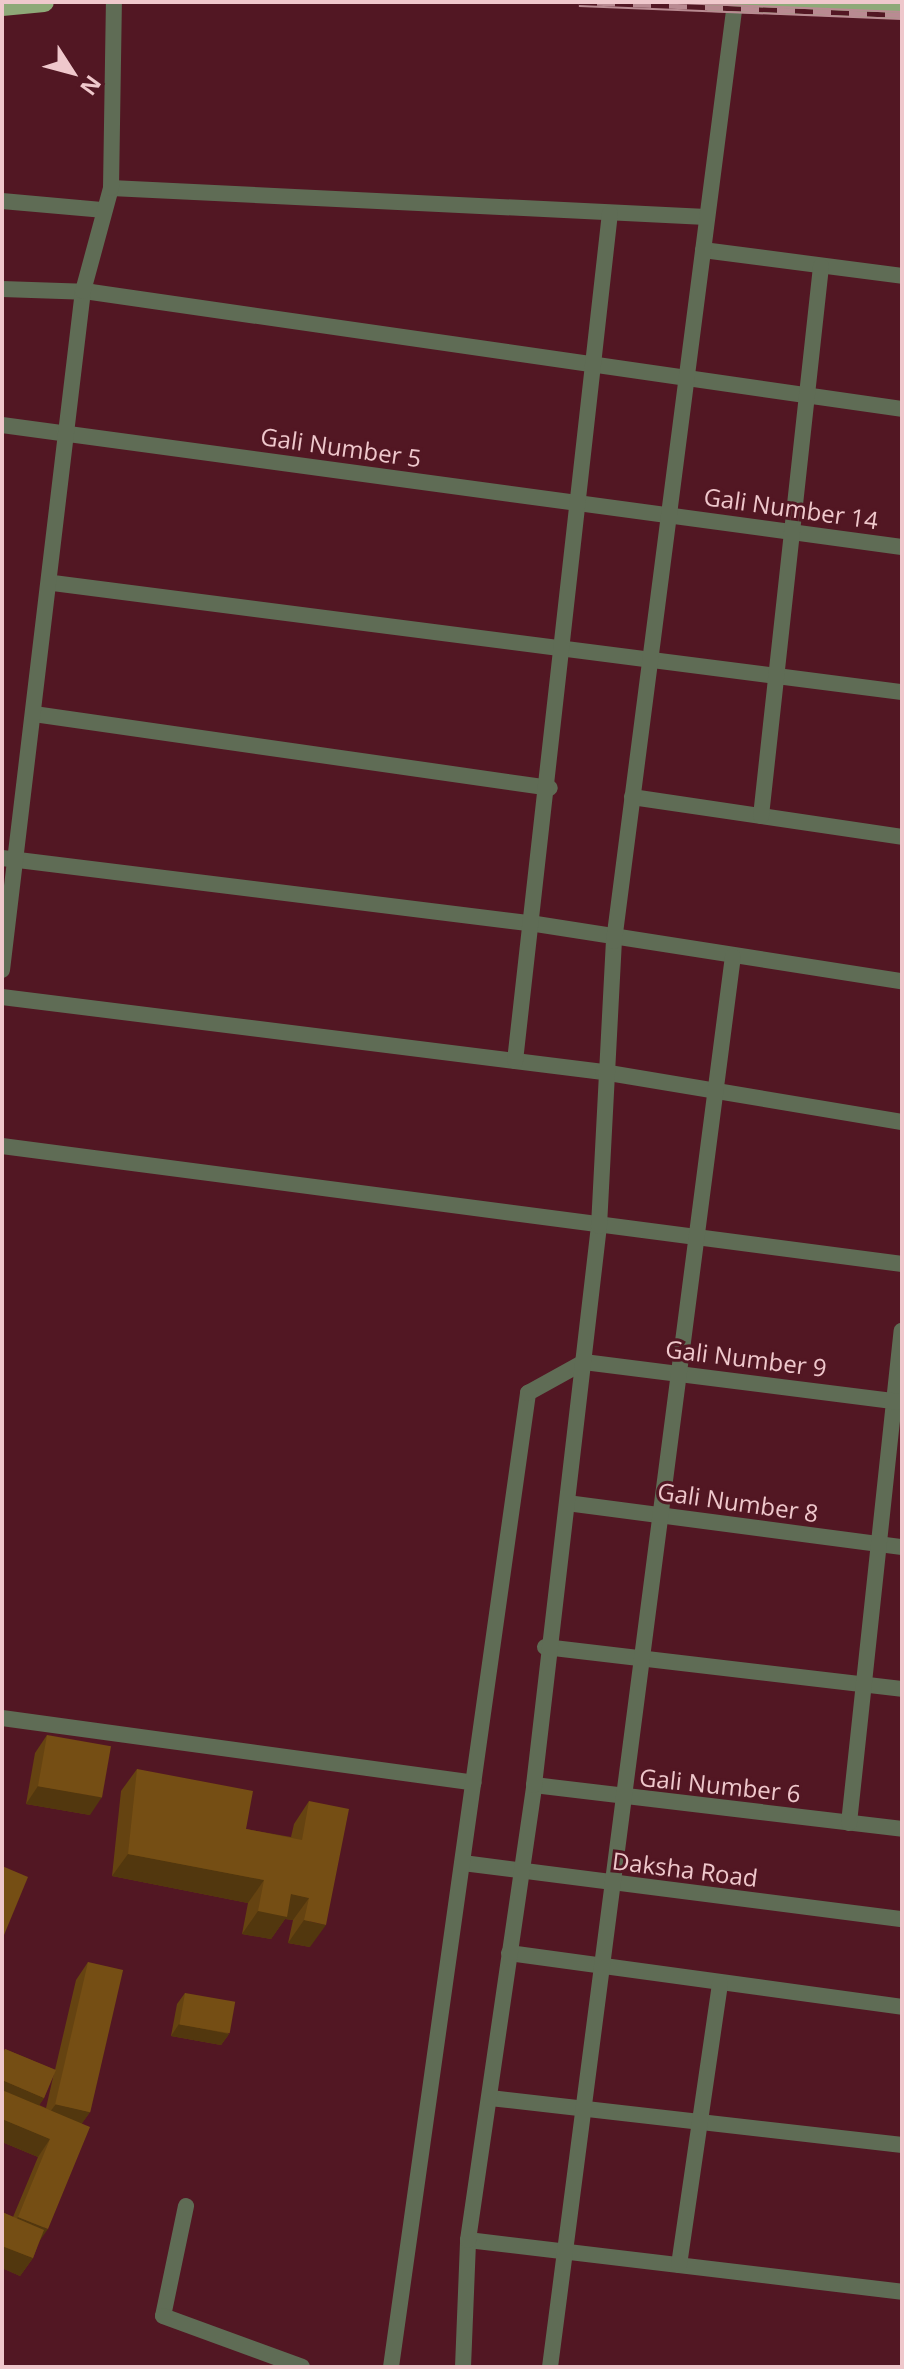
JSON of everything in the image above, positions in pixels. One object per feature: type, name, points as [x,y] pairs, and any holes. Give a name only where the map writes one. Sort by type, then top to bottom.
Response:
[{"type":"main road","points":[[2,6],[44,2]]},
{"type":"main road","points":[[712,2],[902,9]]},
{"type":"street","points":[[2,970],[9,859],[53,583],[83,291],[110,182],[114,2]]},
{"type":"street","points":[[463,2367],[468,2240],[534,1785],[545,1647],[567,1503],[599,1226],[603,1072],[614,941],[649,656],[674,516],[692,379],[706,217],[735,3]]},
{"type":"street","points":[[110,182],[706,217]]},
{"type":"street","points":[[2,201],[102,210]]},
{"type":"street","points":[[515,1061],[536,924],[610,213]]},
{"type":"street","points":[[703,250],[902,276]]},
{"type":"street","points":[[761,816],[821,266]]},
{"type":"street","points":[[2,289],[83,291],[902,409]]},
{"type":"street","name":"Gali Number 5","points":[[2,425],[674,516]]},
{"type":"street","name":"Gali Number 14","points":[[674,516],[902,547]]},
{"type":"street","points":[[53,583],[566,645],[902,692]]},
{"type":"street","points":[[34,714],[550,788]]},
{"type":"street","points":[[632,797],[902,837]]},
{"type":"street","points":[[9,859],[536,924],[614,941],[902,981]]},
{"type":"street","points":[[550,2367],[587,2113],[643,1658],[657,1515],[733,957]]},
{"type":"street","points":[[2,997],[603,1072],[902,1122]]},
{"type":"street","points":[[2,1146],[902,1264]]},
{"type":"street","points":[[849,1823],[877,1544],[898,1402],[902,1331]]},
{"type":"street","points":[[391,2367],[525,1402],[540,1380],[584,1362]]},
{"type":"street","name":"Gali Number 9","points":[[584,1362],[898,1402]]},
{"type":"street","name":"Gali Number 8","points":[[567,1503],[902,1547]]},
{"type":"street","points":[[545,1647],[902,1689]]},
{"type":"street","points":[[2,1718],[474,1783]]},
{"type":"street","name":"Gali Number 6","points":[[534,1785],[902,1829]]},
{"type":"street","name":"Daksha Road","points":[[463,1863],[521,1874],[902,1919]]},
{"type":"street","points":[[509,1953],[902,2007]]},
{"type":"street","points":[[679,2265],[720,1984]]},
{"type":"street","points":[[490,2098],[587,2113],[702,2122],[902,2145]]},
{"type":"street","points":[[186,2206],[163,2316],[302,2367]]},
{"type":"street","points":[[468,2240],[902,2292]]},
{"type":"building","points":[[47,1735],[111,1746],[102,1797],[38,1786]]},
{"type":"building","points":[[137,1769],[253,1791],[246,1829],[302,1840],[309,1801],[349,1809],[326,1925],[304,1920],[309,1898],[291,1894],[287,1917],[258,1911],[264,1880],[128,1854]]},
{"type":"building","points":[[2,1866],[28,1877],[4,1935],[2,1934]]},
{"type":"building","points":[[88,1962],[123,1970],[90,2112],[55,2104]]},
{"type":"building","points":[[185,1993],[235,2002],[230,2033],[179,2025]]},
{"type":"building","points":[[5,2049],[56,2070],[44,2098],[2,2080]]},
{"type":"building","points":[[2,2090],[90,2127],[48,2229],[18,2217],[50,2139],[2,2119]]},
{"type":"building","points":[[2,2212],[44,2230],[33,2258],[2,2246]]},
{"type":"railway","points":[[579,2],[902,15]]}]
